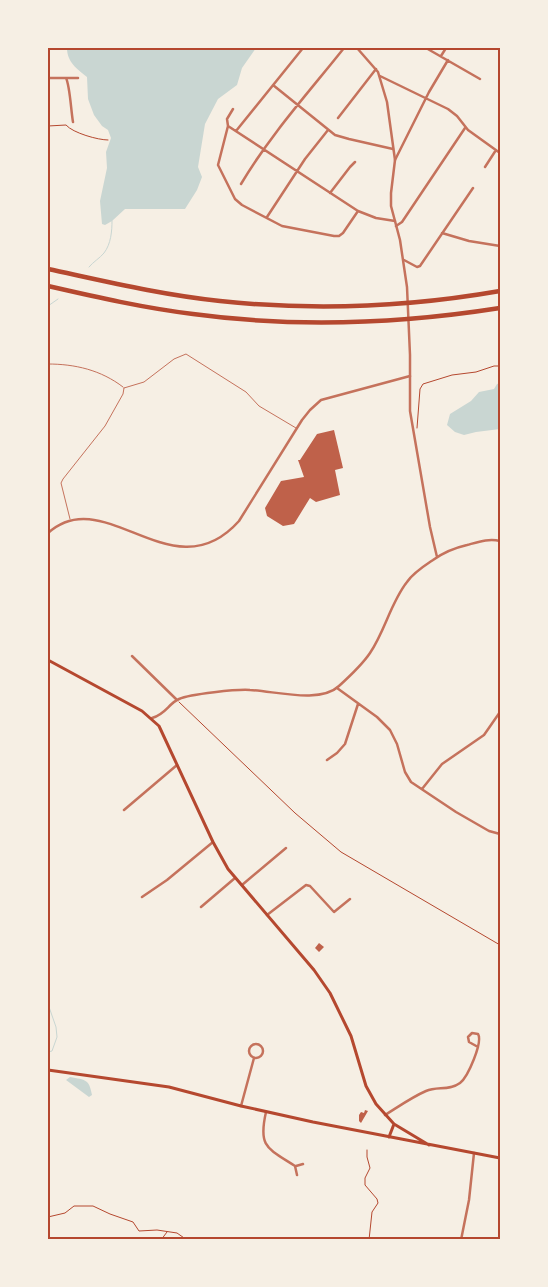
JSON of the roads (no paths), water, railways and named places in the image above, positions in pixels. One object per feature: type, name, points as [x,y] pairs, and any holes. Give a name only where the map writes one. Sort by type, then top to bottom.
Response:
[{"type":"highway","points":[[48,269],[162,293],[220,301],[280,305],[370,305],[419,302],[500,291]]},
{"type":"highway","points":[[48,286],[165,310],[281,322],[344,323],[393,321],[452,316],[500,308]]},
{"type":"main road","points":[[48,660],[142,711],[152,718],[162,730],[213,842],[228,869],[314,970],[330,994],[351,1036],[368,1091],[376,1104],[394,1124],[429,1145]]},
{"type":"main road","points":[[48,1070],[153,1084],[266,1112],[500,1158]]},
{"type":"main road","points":[[389,1137],[394,1124]]},
{"type":"street","points":[[236,131],[303,48]]},
{"type":"street","points":[[241,184],[298,105],[344,48]]},
{"type":"street","points":[[357,48],[376,68],[387,102],[395,160],[391,198],[404,260],[407,287],[410,411],[437,557]]},
{"type":"street","points":[[426,48],[480,79]]},
{"type":"street","points":[[441,56],[446,48]]},
{"type":"street","points":[[395,160],[426,98],[448,60]]},
{"type":"street","points":[[338,118],[376,68]]},
{"type":"street","points":[[380,76],[451,111],[465,128],[500,152]]},
{"type":"street","points":[[48,78],[78,78]]},
{"type":"street","points":[[66,78],[73,122]]},
{"type":"street","points":[[273,85],[335,135],[349,140],[393,148]]},
{"type":"street","points":[[233,109],[227,119],[228,126],[218,161],[218,168],[242,205],[282,226],[339,236],[358,211]]},
{"type":"street","points":[[228,126],[358,211],[376,218],[395,222]]},
{"type":"street","points":[[396,226],[402,222],[465,128]]},
{"type":"street","points":[[267,217],[297,171],[328,130]]},
{"type":"street","points":[[485,167],[496,150]]},
{"type":"street","points":[[330,193],[355,162]]},
{"type":"street","points":[[404,260],[419,267],[473,188]]},
{"type":"street","points":[[442,233],[469,241],[500,246]]},
{"type":"street","points":[[48,533],[71,520],[86,518],[176,547],[199,546],[212,542],[240,522],[306,414],[321,400],[410,376]]},
{"type":"street","points":[[152,718],[163,713],[177,700],[186,696],[241,690],[327,694],[337,688],[370,653],[406,582],[437,557],[456,547],[490,540],[500,541]]},
{"type":"street","points":[[132,656],[177,700]]},
{"type":"street","points":[[337,688],[377,717],[390,730],[397,744],[405,772],[411,782],[489,831],[500,834]]},
{"type":"street","points":[[327,760],[345,744],[358,704]]},
{"type":"street","points":[[422,789],[442,764],[484,735],[500,712]]},
{"type":"street","points":[[124,810],[177,765]]},
{"type":"street","points":[[142,897],[167,880],[213,842]]},
{"type":"street","points":[[242,885],[286,848]]},
{"type":"street","points":[[201,907],[235,878]]},
{"type":"street","points":[[267,915],[303,886],[308,885],[334,912],[350,900]]},
{"type":"street","points":[[385,1115],[424,1092],[451,1088],[460,1083],[468,1074],[478,1047],[480,1036],[472,1033],[468,1037],[469,1042],[478,1047]]},
{"type":"street","points":[[258,1045],[262,1049],[262,1053],[258,1058],[254,1058],[250,1055],[249,1049],[252,1046],[258,1045]]},
{"type":"street","points":[[241,1106],[254,1058]]},
{"type":"street","points":[[266,1112],[262,1131],[266,1145],[294,1166],[297,1176]]},
{"type":"street","points":[[461,1240],[469,1200],[474,1153]]},
{"type":"street","points":[[294,1166],[303,1164]]},
{"type":"lane","points":[[124,388],[144,382],[174,358],[186,354],[246,392],[259,406],[297,428]]},
{"type":"lane","points":[[48,364],[68,364],[86,368],[115,381],[124,388]]},
{"type":"lane","points":[[71,520],[62,483],[63,479],[105,426],[123,394],[124,388]]},
{"type":"waterway","points":[[89,267],[102,255],[108,246],[111,237],[112,221]]},
{"type":"waterway","points":[[48,306],[58,299]]},
{"type":"waterway","points":[[48,1004],[56,1027],[57,1037],[52,1051],[48,1052]]}]
